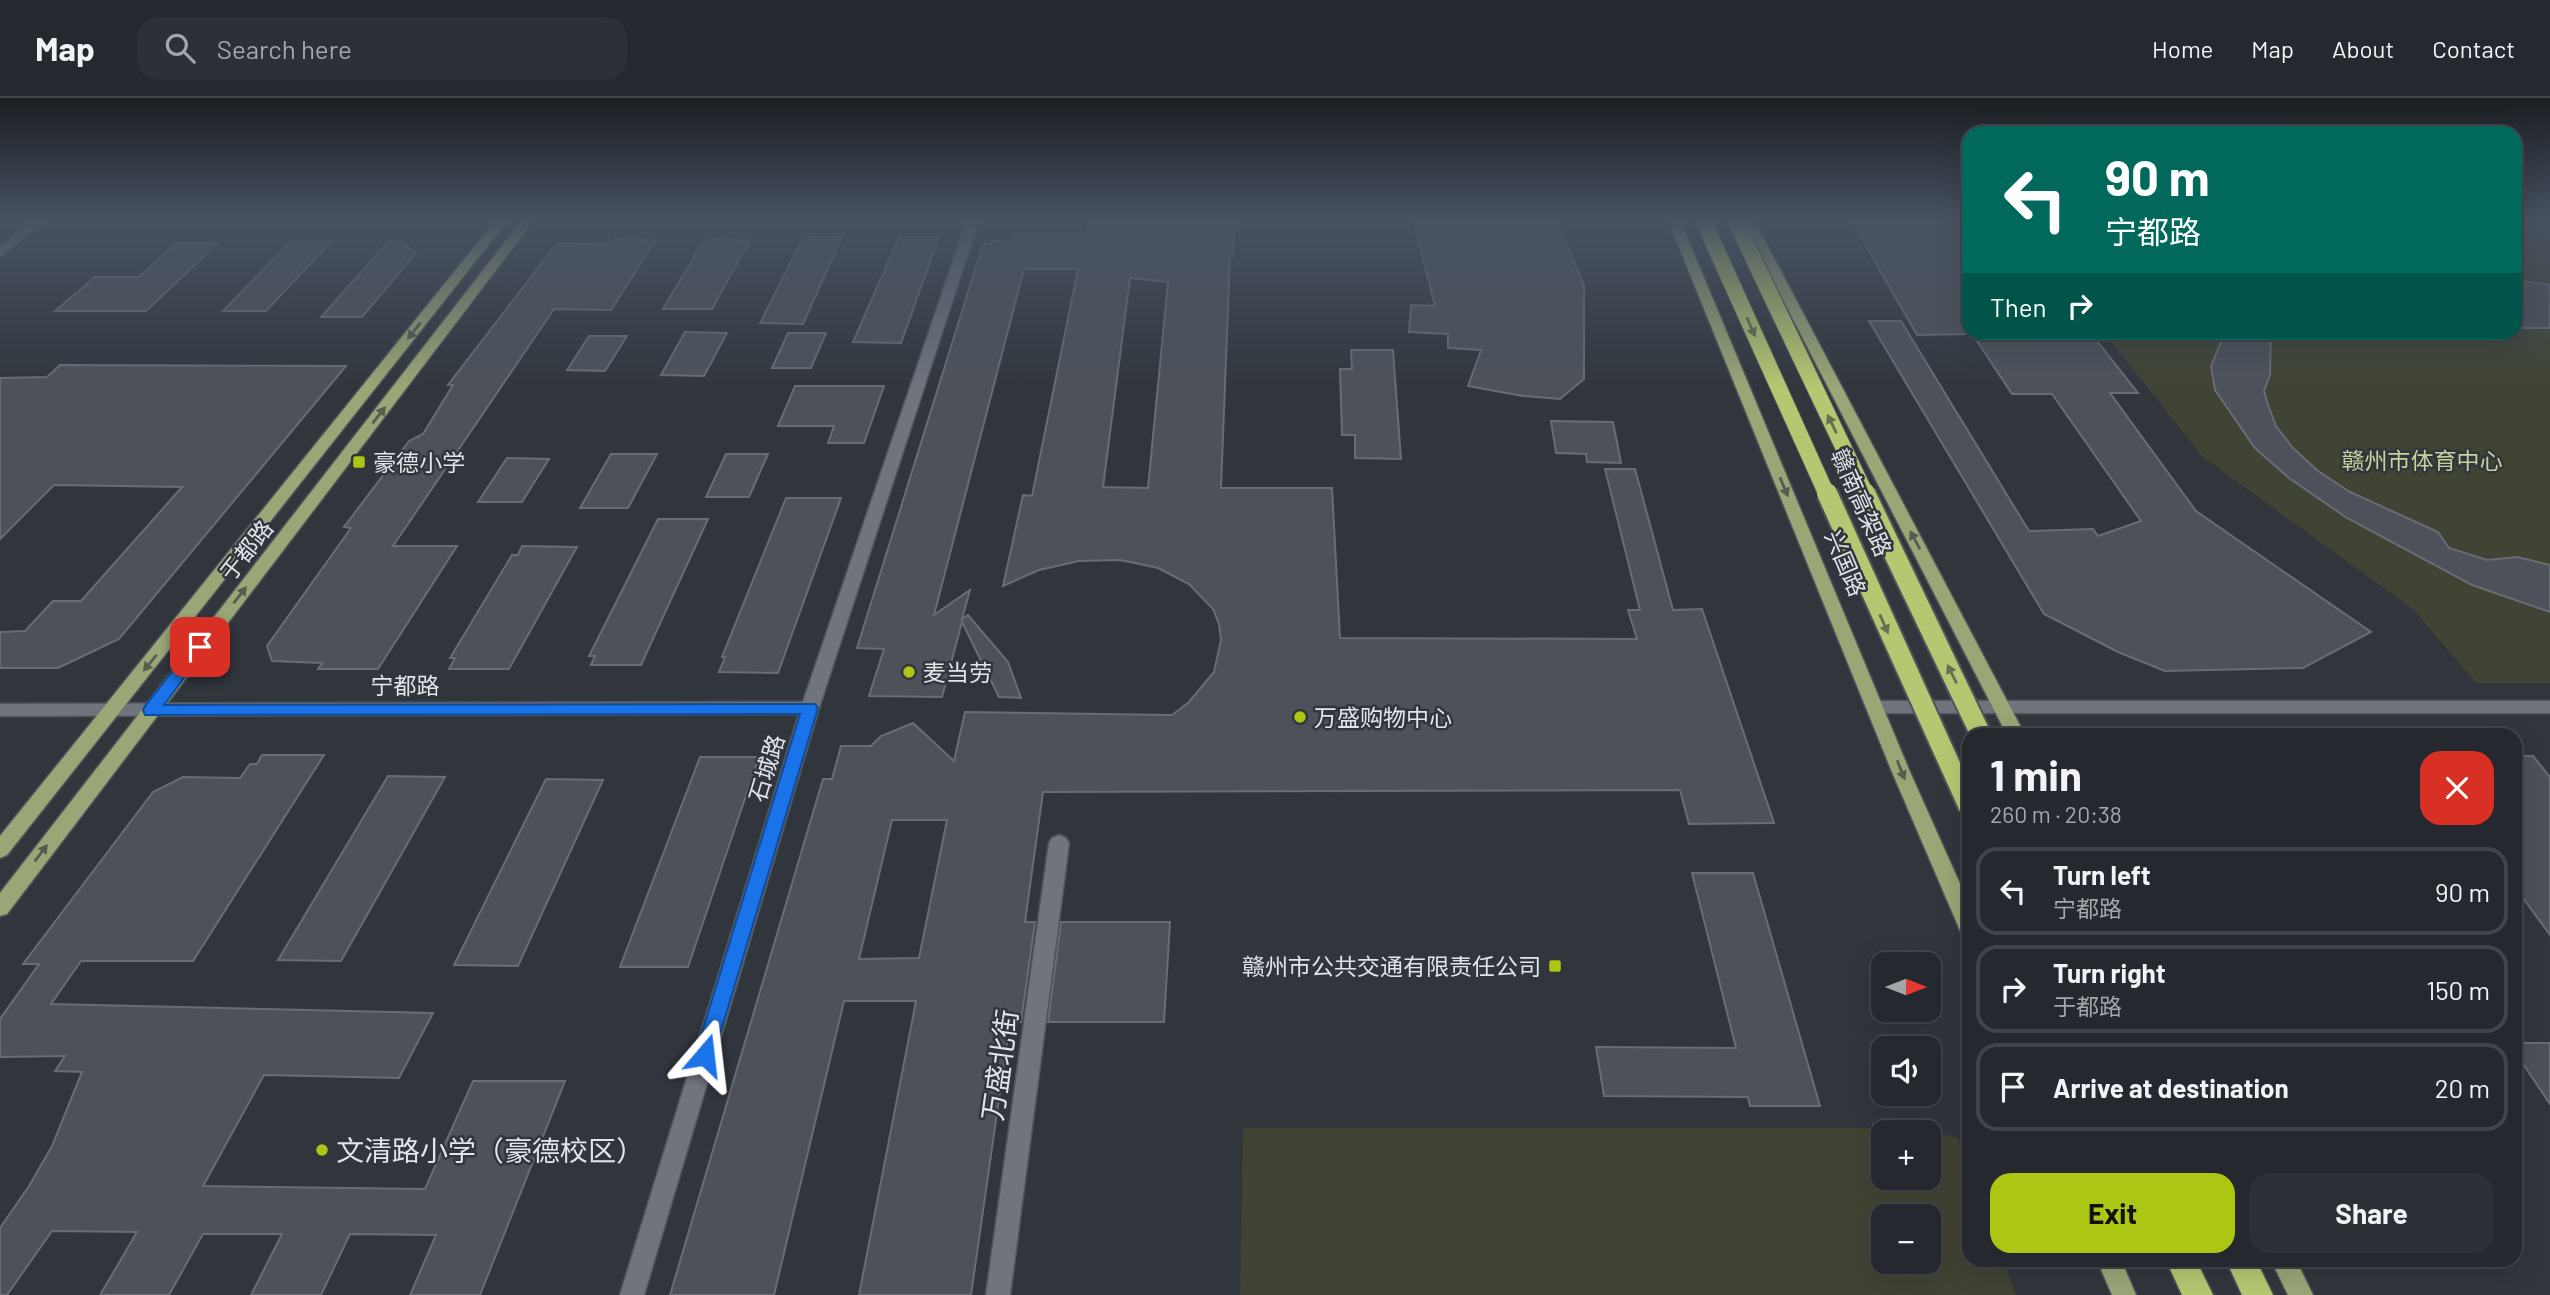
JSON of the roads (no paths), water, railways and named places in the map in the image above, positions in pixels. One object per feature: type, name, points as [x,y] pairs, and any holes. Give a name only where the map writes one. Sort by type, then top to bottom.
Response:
[{"type":"highway","name":"赣南高架路","points":[[1728,276],[1962,792]]},
{"type":"highway","name":"赣南高架路","points":[[1762,276],[1979,728]]},
{"type":"highway","points":[[2184,1267],[2198,1295]]},
{"type":"highway","points":[[2244,1267],[2258,1295]]},
{"type":"main road","name":"于都路","points":[[0,850],[458,276]]},
{"type":"main road","name":"于都路","points":[[0,908],[485,276]]},
{"type":"main road","name":"兴国路","points":[[1697,276],[1962,911]]},
{"type":"main road","points":[[1777,276],[2012,728]]},
{"type":"main road","points":[[2112,1267],[2124,1295]]},
{"type":"main road","points":[[2287,1267],[2301,1295]]},
{"type":"street","name":"石城路","points":[[632,1295],[810,708],[954,276]]},
{"type":"street","points":[[1876,707],[2550,707]]},
{"type":"street","name":"宁都路","points":[[0,710],[810,708]]},
{"type":"street","name":"万盛北街","points":[[998,1295],[1059,843]]},
{"type":"place","name":"豪德小学","points":[[359,462]]},
{"type":"place","name":"麦当劳","points":[[909,672]]},
{"type":"place","name":"万盛购物中心","points":[[1300,717]]},
{"type":"place","name":"赣州市公共交通有限责任公司","points":[[1555,966]]},
{"type":"place","name":"文清路小学（豪德校区）","points":[[322,1150]]},
{"type":"park label","name":"赣州市体育中心","points":[[2422,460]]}]
